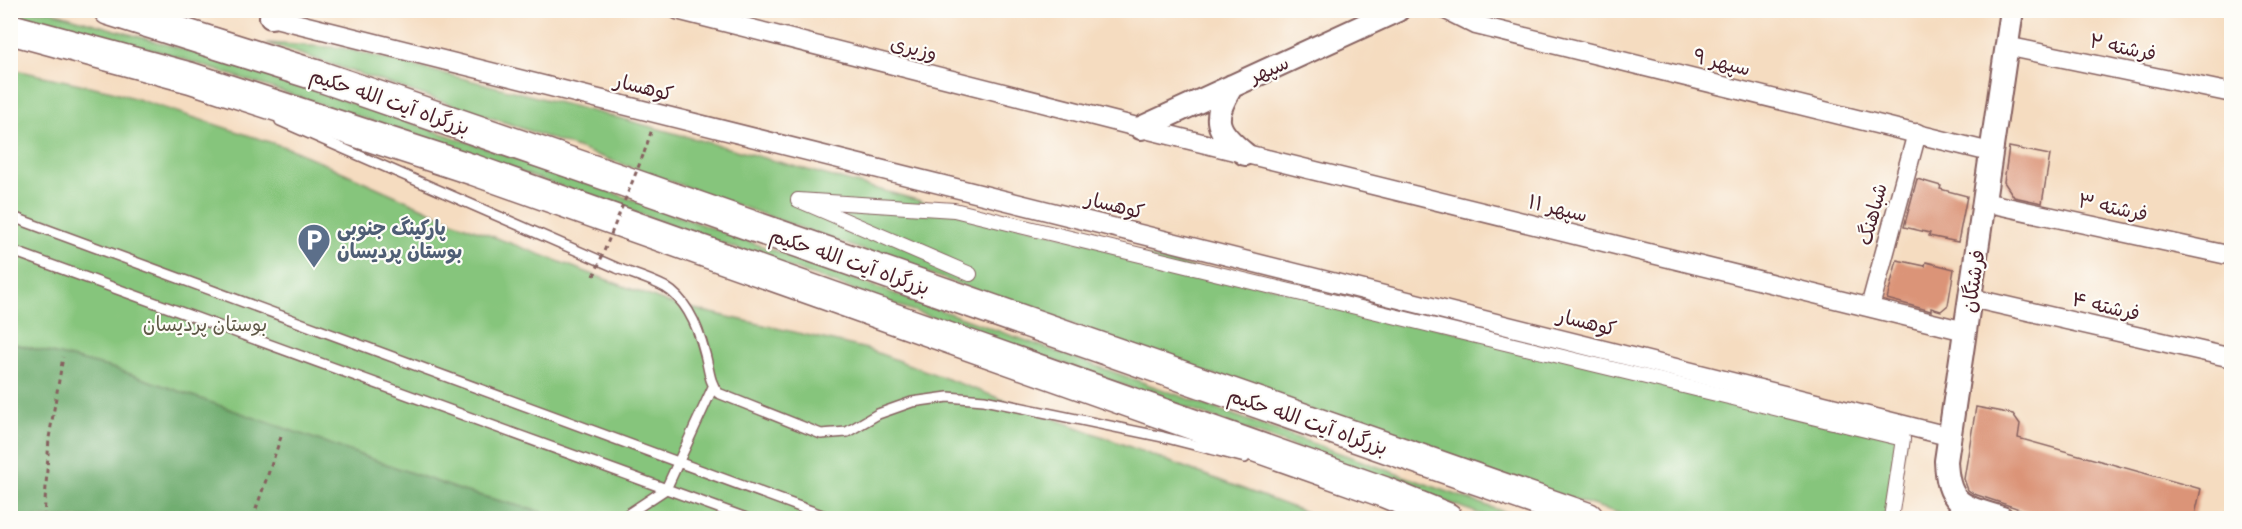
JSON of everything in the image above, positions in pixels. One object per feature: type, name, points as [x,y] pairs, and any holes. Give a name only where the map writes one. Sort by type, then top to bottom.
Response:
[{"type":"highway","name":"بزرگراه آیت الله حکیم","points":[[109,10],[319,76],[1588,519]]},
{"type":"highway","name":"بزرگراه آیت الله حکیم","points":[[10,29],[191,78],[474,170],[1384,492],[1447,519]]},
{"type":"street","name":"وزیری","points":[[677,10],[1141,128]]},
{"type":"street","name":"سپهر","points":[[1141,128],[1398,10]]},
{"type":"street","name":"سپهر ۹","points":[[1446,10],[1481,26],[1990,152]]},
{"type":"street","name":"فرشتگان","points":[[2002,519],[1967,507],[1957,500],[1950,491],[1946,461],[2012,10]]},
{"type":"street","name":"کوهسار","points":[[272,14],[658,114],[1948,436]]},
{"type":"street","name":"فرشته ۲","points":[[2006,46],[2232,93]]},
{"type":"street","points":[[1232,86],[1219,111],[1219,124],[1222,134],[1245,154]]},
{"type":"street","name":"سپهر ۱۱","points":[[1141,128],[1965,331]]},
{"type":"street","name":"شباهنگ","points":[[1870,308],[1917,133]]},
{"type":"street","points":[[970,274],[798,200],[954,210],[1903,439],[1891,519]]},
{"type":"street","name":"فرشته ۳","points":[[1984,202],[2232,256]]},
{"type":"street","name":"فرشته ۴","points":[[1971,298],[2232,358]]},
{"type":"lane","points":[[191,78],[261,112]]},
{"type":"lane","points":[[271,117],[596,260],[662,285],[678,298],[695,325],[713,387],[726,398],[821,434],[847,432],[878,414],[912,402],[948,397],[996,402],[1163,437],[1256,460]]},
{"type":"lane","points":[[10,216],[830,519]]},
{"type":"lane","points":[[10,250],[746,519]]},
{"type":"lane","points":[[622,519],[666,489],[713,387]]},
{"type":"lane","points":[[1280,466],[1384,492]]},
{"type":"path","points":[[594,276],[658,114]]},
{"type":"path","points":[[44,519],[50,438],[63,357]]},
{"type":"path","points":[[255,519],[281,436]]},
{"type":"green space","points":[[10,11],[49,11],[242,66],[527,162],[1521,518],[1491,518],[424,138],[161,52]]},
{"type":"green space","points":[[267,43],[343,48],[619,118],[928,203],[1511,345],[1908,426],[1891,518],[1635,518],[1496,476],[507,123]]},
{"type":"green space","name":"بوستان پردیسان","points":[[11,69],[112,91],[291,149],[452,221],[668,303],[867,349],[1321,518],[11,518]]},
{"type":"green space","points":[[11,343],[116,369],[463,491],[564,518],[11,518]]},
{"type":"building","points":[[2009,147],[2050,155],[2042,203],[2014,197],[2004,182]]},
{"type":"building","points":[[1917,179],[1941,186],[1940,189],[1967,196],[1958,242],[1929,236],[1930,233],[1904,227]]},
{"type":"building","points":[[1897,260],[1925,266],[1926,262],[1954,269],[1948,305],[1941,311],[1931,308],[1931,311],[1887,299]]},
{"type":"building","points":[[1976,407],[2013,414],[2020,424],[2018,438],[2201,489],[2194,519],[2050,519],[1974,494],[1968,490],[1964,479]]},
{"type":"place","name":"پارکینگ جنوبی بوستان پردیسان","points":[[314,269]]}]
